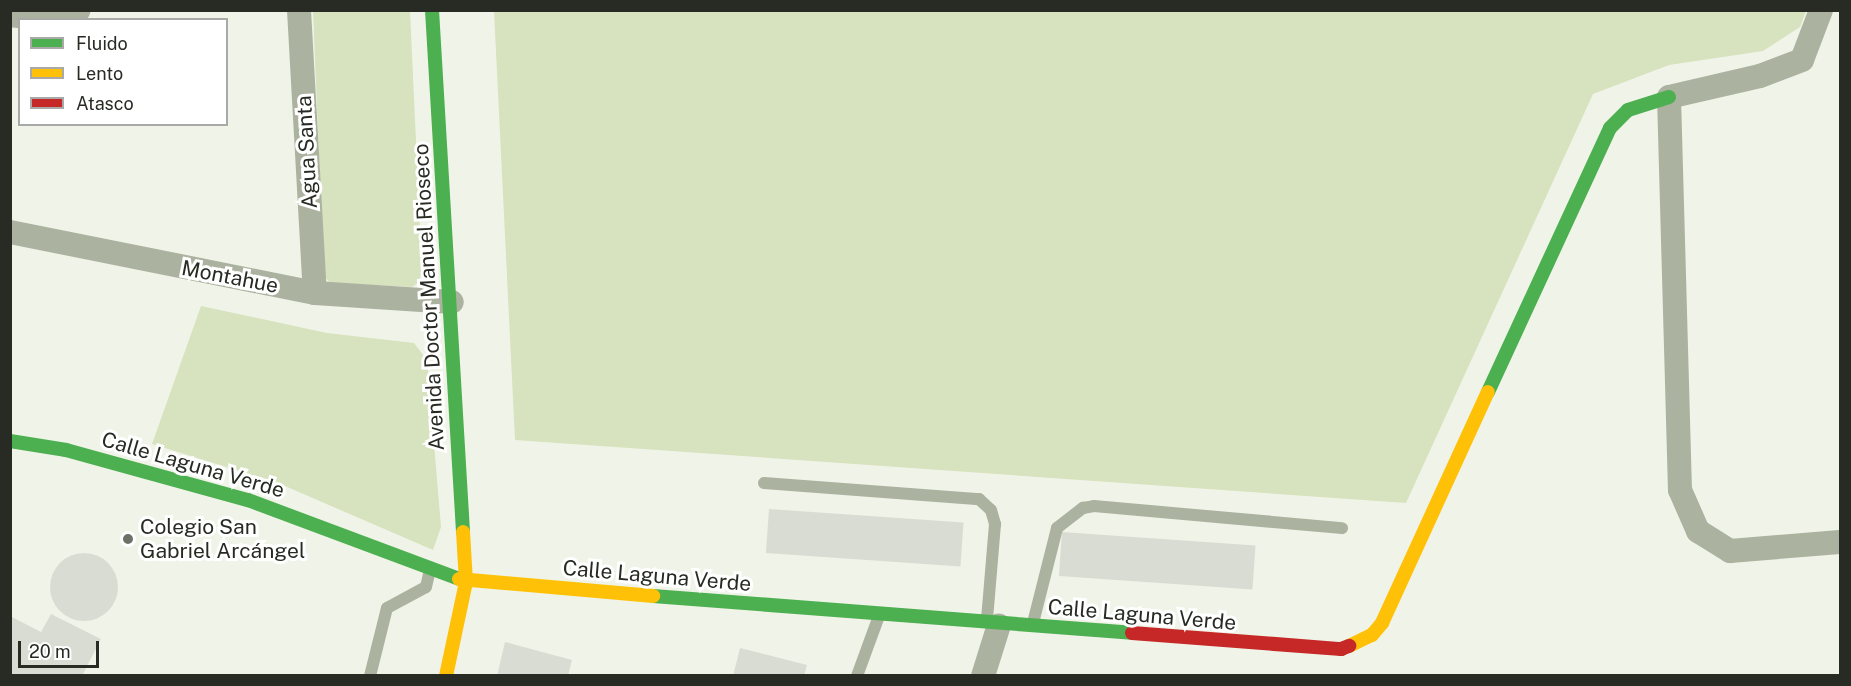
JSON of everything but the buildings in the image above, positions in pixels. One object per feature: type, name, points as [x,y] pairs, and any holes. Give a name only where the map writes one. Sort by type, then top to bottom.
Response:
[{"type":"street","points":[[64,18],[79,10]]},
{"type":"street","name":"Agua Santa","points":[[298,10],[315,293]]},
{"type":"street","name":"Avenida Doctor Manuel Rioseco","points":[[432,10],[452,302],[466,582],[446,675]]},
{"type":"street","points":[[1821,10],[1802,60],[1760,76],[1669,97],[1680,490],[1698,531],[1730,551],[1840,542]]},
{"type":"street","points":[[10,15],[36,18]]},
{"type":"street","name":"Calle Laguna Verde","points":[[10,441],[66,450],[249,500],[466,582],[1322,651],[1359,643],[1382,623],[1610,128],[1628,110],[1669,97]]},
{"type":"street","name":"Montahue","points":[[10,232],[315,293],[452,302]]},
{"type":"street","points":[[983,675],[993,624]]},
{"type":"lane","points":[[764,483],[979,499],[991,510],[995,524],[993,624]]},
{"type":"lane","points":[[1032,627],[1057,528],[1083,508],[1094,506],[1342,528]]},
{"type":"lane","points":[[370,675],[387,608],[426,587],[430,568]]},
{"type":"lane","points":[[857,675],[879,615]]},
{"type":"green space","points":[[494,10],[1806,11],[1800,27],[1763,51],[1669,65],[1593,94],[1406,503],[515,440]]},
{"type":"green space","points":[[313,11],[410,11],[422,271],[419,282],[412,287],[330,283],[324,276]]},
{"type":"green space","points":[[201,306],[327,333],[414,343],[427,360],[441,527],[433,550],[278,483],[152,444]]},
{"type":"traffic: fast","points":[[432,10],[463,532]]},
{"type":"traffic: fast","points":[[1488,392],[1610,128],[1628,110],[1669,97]]},
{"type":"traffic: fast","points":[[10,441],[66,450],[248,500],[459,579]]},
{"type":"traffic: fast","points":[[653,596],[1132,633]]},
{"type":"traffic: slow","points":[[1349,646],[1372,635],[1382,623],[1488,392]]},
{"type":"traffic: slow","points":[[446,676],[466,582],[463,532]]},
{"type":"traffic: slow","points":[[459,579],[653,596]]},
{"type":"traffic: jam","points":[[1132,633],[1341,649],[1349,646]]},
{"type":"place","name":"Colegio San Gabriel Arcángel","points":[[128,539]]}]
